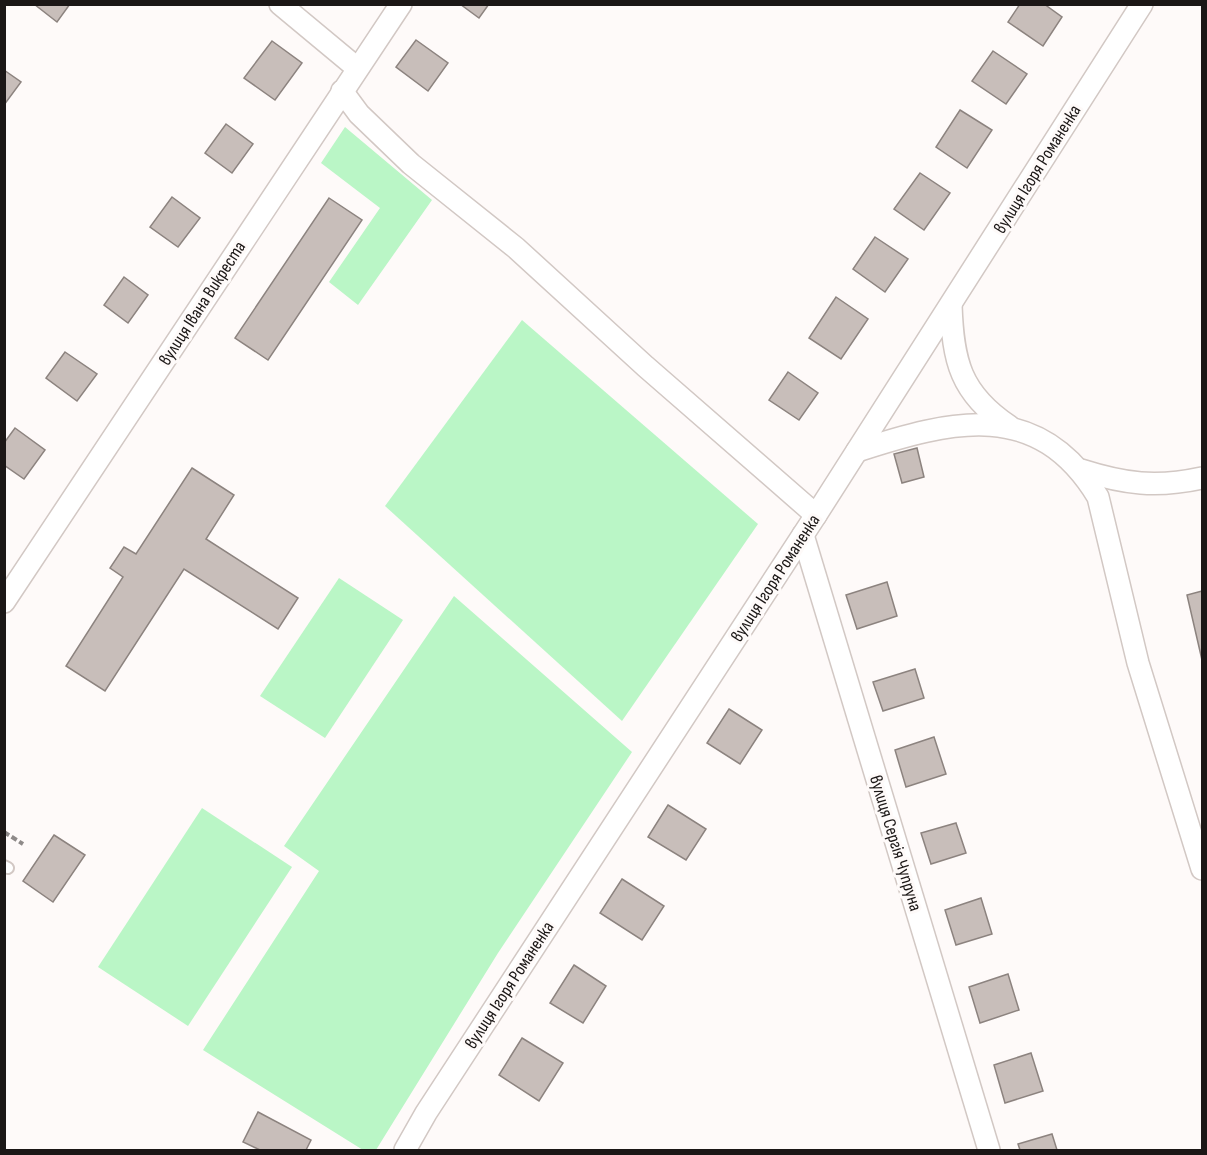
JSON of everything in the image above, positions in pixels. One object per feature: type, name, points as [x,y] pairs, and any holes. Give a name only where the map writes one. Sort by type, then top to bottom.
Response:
[{"type":"street","points":[[280,4],[357,68]]},
{"type":"street","name":"вулиця Івана Викреста","points":[[4,602],[401,4]]},
{"type":"street","name":"вулиця Ігоря Романенка","points":[[405,1150],[426,1113],[803,536],[1142,4]]},
{"type":"street","points":[[342,91],[359,114],[411,164],[516,248],[645,366],[816,515]]},
{"type":"street","points":[[951,305],[954,351],[960,370],[981,403],[1012,428]]},
{"type":"street","points":[[857,451],[895,438],[937,428],[970,424],[996,425],[1012,428],[1046,441],[1067,456],[1081,470],[1098,497],[1138,663],[1203,869]]},
{"type":"street","points":[[1081,470],[1123,482],[1161,484],[1203,478]]},
{"type":"street","name":"вулиця Сергія Чупруна","points":[[803,536],[989,1150]]},
{"type":"path","points":[[4,832],[22,844]]},
{"type":"green space","points":[[345,127],[432,200],[358,305],[329,282],[380,208],[321,163]]},
{"type":"green space","points":[[522,320],[758,524],[622,721],[385,506]]},
{"type":"green space","points":[[339,578],[403,620],[325,738],[260,696]]},
{"type":"green space","points":[[454,596],[632,752],[498,953],[376,1150],[363,1150],[203,1050],[319,871],[284,846]]},
{"type":"green space","points":[[202,808],[292,867],[188,1026],[98,967]]},
{"type":"building","points":[[34,4],[70,4],[57,22]]},
{"type":"building","points":[[460,4],[489,4],[479,18]]},
{"type":"building","points":[[1020,4],[1044,4],[1062,17],[1043,46],[1008,22]]},
{"type":"building","points":[[416,40],[448,63],[428,91],[396,67]]},
{"type":"building","points":[[272,41],[302,63],[275,100],[244,78]]},
{"type":"building","points":[[993,51],[1027,74],[1006,104],[972,81]]},
{"type":"building","points":[[4,70],[21,82],[4,105]]},
{"type":"building","points":[[960,110],[992,130],[967,168],[936,147]]},
{"type":"building","points":[[226,124],[253,144],[232,173],[205,153]]},
{"type":"building","points":[[920,173],[950,193],[924,230],[894,209]]},
{"type":"building","points":[[172,197],[200,218],[178,247],[150,227]]},
{"type":"building","points":[[329,198],[362,220],[268,360],[235,338]]},
{"type":"building","points":[[875,237],[908,259],[885,292],[853,269]]},
{"type":"building","points":[[124,277],[148,295],[128,323],[104,305]]},
{"type":"building","points":[[836,297],[868,319],[841,359],[809,338]]},
{"type":"building","points":[[65,352],[97,374],[77,401],[46,378]]},
{"type":"building","points":[[788,372],[818,393],[799,420],[769,400]]},
{"type":"building","points":[[15,428],[45,450],[24,479],[4,465],[4,443]]},
{"type":"building","points":[[917,448],[924,477],[902,483],[894,454]]},
{"type":"building","points":[[192,468],[234,495],[206,539],[298,598],[278,629],[184,569],[105,691],[66,666],[123,577],[110,568],[124,547],[136,554]]},
{"type":"building","points":[[887,582],[897,616],[857,629],[846,595]]},
{"type":"building","points":[[1202,591],[1202,660],[1187,595]]},
{"type":"building","points":[[915,669],[924,698],[883,711],[873,682]]},
{"type":"building","points":[[729,709],[762,730],[740,764],[707,743]]},
{"type":"building","points":[[934,737],[946,774],[906,787],[895,750]]},
{"type":"building","points":[[668,805],[706,829],[686,860],[648,837]]},
{"type":"building","points":[[956,823],[966,853],[931,864],[921,833]]},
{"type":"building","points":[[54,835],[85,855],[53,902],[23,881]]},
{"type":"building","points":[[622,879],[664,906],[642,940],[600,913]]},
{"type":"building","points":[[981,898],[992,934],[956,945],[945,910]]},
{"type":"building","points":[[574,965],[606,986],[583,1023],[550,1003]]},
{"type":"building","points":[[1008,974],[1019,1010],[980,1023],[969,987]]},
{"type":"building","points":[[522,1038],[563,1063],[539,1101],[499,1075]]},
{"type":"building","points":[[1031,1053],[1043,1091],[1005,1103],[994,1065]]},
{"type":"building","points":[[258,1112],[311,1140],[306,1150],[260,1150],[243,1142]]},
{"type":"building","points":[[1052,1134],[1057,1150],[1020,1150],[1018,1144]]}]
